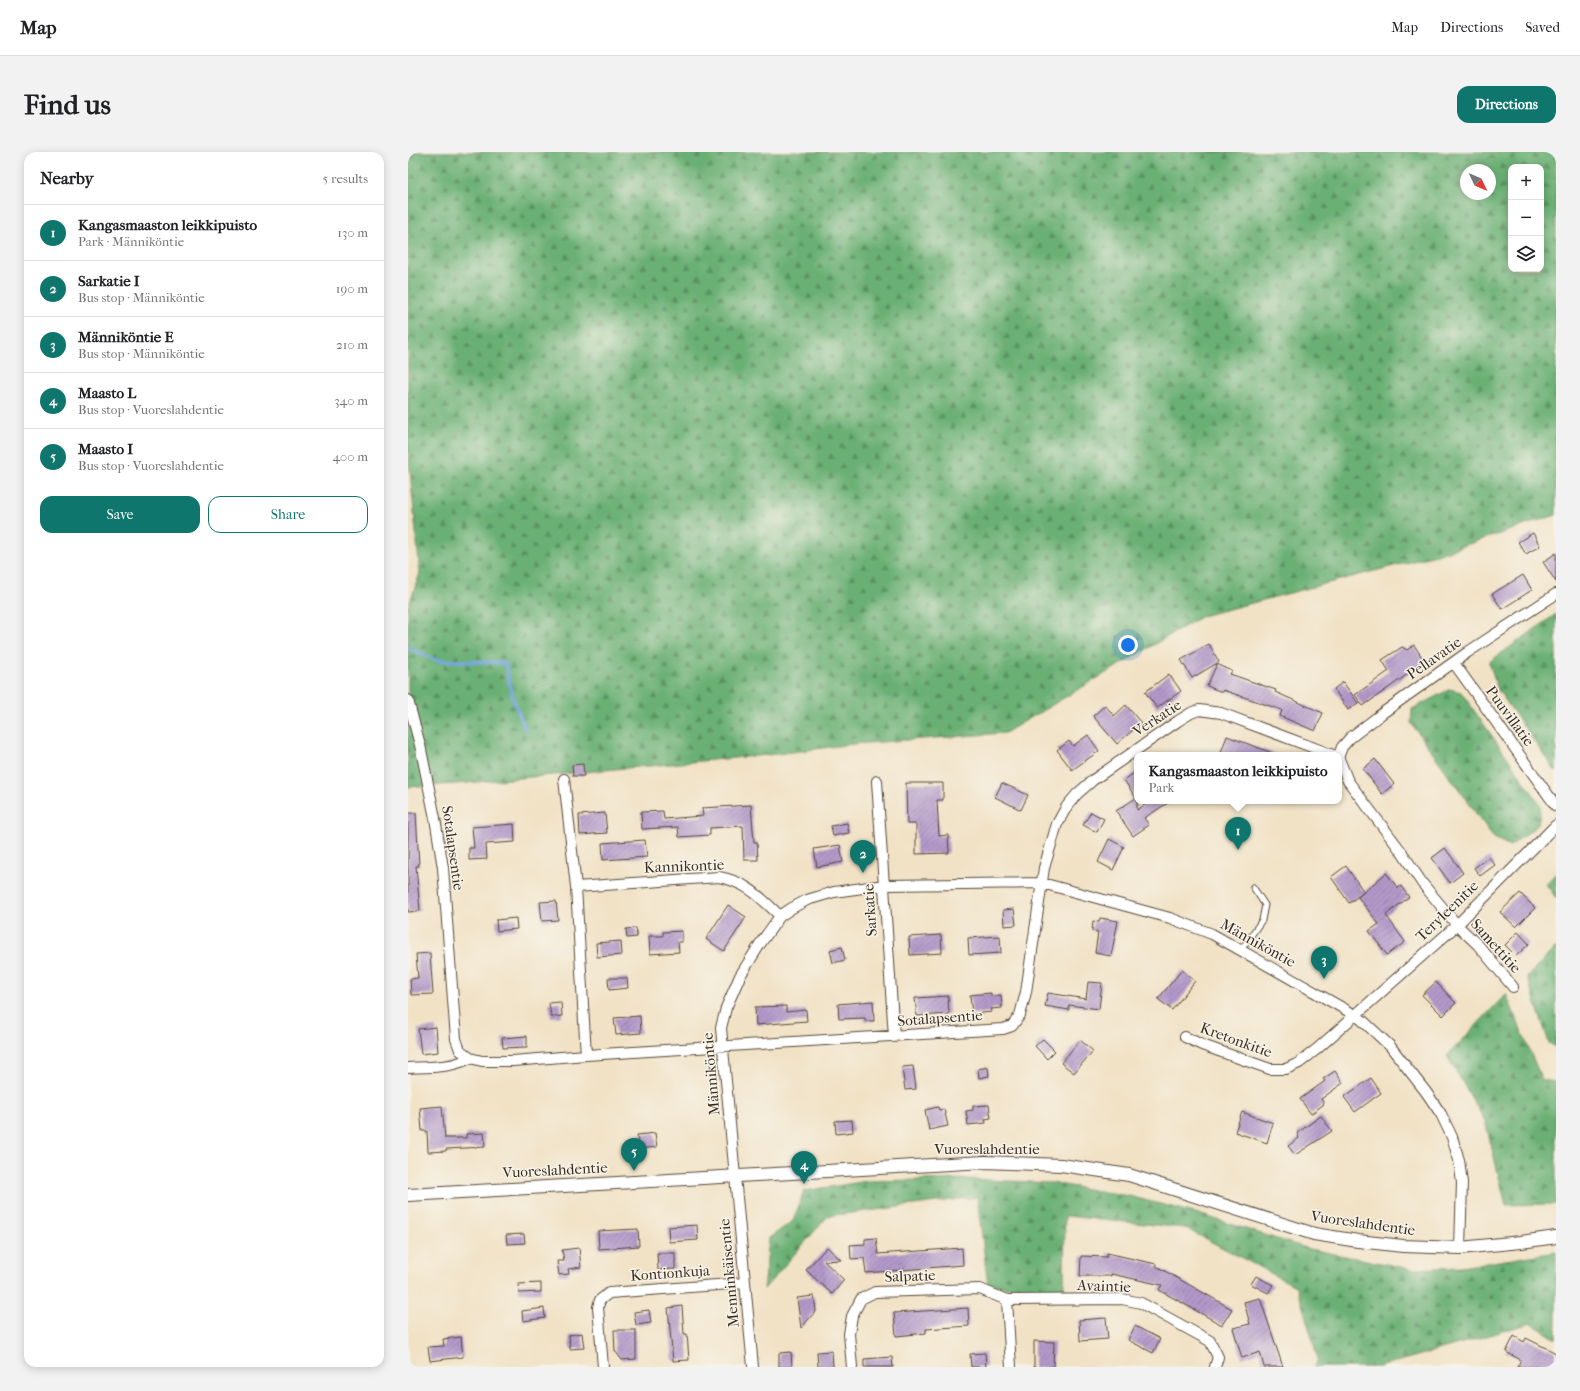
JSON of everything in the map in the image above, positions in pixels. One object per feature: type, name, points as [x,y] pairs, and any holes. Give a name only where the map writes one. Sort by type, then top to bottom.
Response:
[{"type":"street","name":"Pellavatie","points":[[1340,752],[1342,747],[1350,738],[1417,688],[1556,594]]},
{"type":"street","name":"Puuvillatie","points":[[1454,663],[1556,806]]},
{"type":"street","name":"Sotalapsentie","points":[[408,700],[420,745],[435,818],[443,868],[456,1040],[460,1050],[470,1058],[482,1061],[513,1061],[586,1055],[894,1037],[1002,1029],[1012,1026],[1020,1015],[1026,992],[1042,883]]},
{"type":"street","name":"Verkatie","points":[[1042,883],[1044,868],[1057,824],[1077,794],[1093,780],[1191,713],[1199,710],[1221,713],[1325,752]]},
{"type":"street","points":[[1342,769],[1356,792],[1401,851],[1422,883],[1457,925]]},
{"type":"street","points":[[564,779],[576,887],[586,1055]]},
{"type":"street","name":"Sarkatie","points":[[877,781],[894,1037]]},
{"type":"street","name":"Teryleenitie","points":[[1355,1015],[1457,925],[1556,825]]},
{"type":"street","name":"Kannikontie","points":[[576,887],[719,877],[732,879],[743,884],[752,890],[780,916]]},
{"type":"street","name":"Männiköntie","points":[[735,1177],[722,1028],[726,1008],[740,976],[780,916],[807,900],[834,892],[884,885],[1042,883],[1065,888],[1195,926],[1241,950],[1362,1020],[1390,1046],[1404,1062],[1434,1103],[1452,1137],[1459,1160],[1462,1183],[1460,1248]]},
{"type":"street","name":"Samettitie","points":[[1457,925],[1478,945],[1513,987]]},
{"type":"street","name":"Kretonkitie","points":[[1185,1037],[1202,1045],[1270,1069],[1286,1069],[1299,1063],[1317,1049],[1355,1015]]},
{"type":"street","points":[[408,1068],[451,1065],[463,1062],[470,1058]]},
{"type":"street","name":"Vuoreslahdentie","points":[[408,1195],[984,1162],[1062,1165],[1132,1176],[1314,1234],[1403,1246],[1460,1248],[1556,1237]]},
{"type":"street","name":"Menninkäisentie","points":[[735,1177],[753,1367]]},
{"type":"street","name":"Kontionkuja","points":[[603,1367],[598,1308],[600,1300],[610,1293],[744,1283]]},
{"type":"street","name":"Salpatie","points":[[852,1367],[850,1334],[852,1316],[861,1299],[875,1292],[980,1289],[1007,1300]]},
{"type":"street","name":"Avaintie","points":[[1007,1300],[1036,1301],[1116,1298],[1141,1303],[1210,1341],[1218,1357],[1216,1367]]},
{"type":"street","points":[[1007,1300],[1011,1367]]},
{"type":"lane","points":[[1241,950],[1262,920],[1265,905],[1253,887]]},
{"type":"green space","points":[[408,152],[1556,152],[1556,515],[1436,555],[1202,616],[1005,733],[853,744],[777,754],[456,784],[408,787],[408,607],[420,573],[408,451]]},
{"type":"green space","points":[[1556,614],[1556,772],[1498,690],[1489,662]]},
{"type":"green space","points":[[1450,689],[1461,692],[1541,805],[1538,825],[1510,846],[1494,838],[1411,723],[1412,709]]},
{"type":"green space","points":[[1556,873],[1556,898],[1546,884]]},
{"type":"green space","points":[[1556,947],[1556,1047],[1549,1043],[1527,977]]},
{"type":"green space","points":[[1506,994],[1542,1080],[1556,1082],[1556,1204],[1506,1205],[1485,1121],[1447,1056]]},
{"type":"green space","points":[[968,1179],[1052,1183],[1129,1196],[1199,1214],[1309,1249],[1412,1269],[1461,1267],[1556,1252],[1556,1339],[1531,1323],[1379,1367],[1314,1367],[1318,1359],[1297,1287],[1185,1228],[1065,1216],[1064,1293],[988,1285],[977,1197],[828,1216],[764,1289],[769,1238],[793,1221],[804,1191],[867,1181]]},
{"type":"building","points":[[1533,533],[1540,546],[1526,554],[1518,542]]},
{"type":"building","points":[[1556,553],[1556,582],[1543,562]]},
{"type":"building","points":[[1523,575],[1532,590],[1502,609],[1492,594]]},
{"type":"building","points":[[1209,644],[1219,662],[1192,678],[1181,660]]},
{"type":"building","points":[[1414,645],[1425,662],[1363,706],[1355,695],[1389,671],[1382,660],[1402,647],[1407,650]]},
{"type":"building","points":[[1217,664],[1232,671],[1230,674],[1276,690],[1275,692],[1323,713],[1315,731],[1280,716],[1282,710],[1207,686]]},
{"type":"building","points":[[1169,674],[1181,691],[1157,708],[1145,692]]},
{"type":"building","points":[[1343,682],[1358,703],[1348,710],[1334,689]]},
{"type":"building","points":[[1105,705],[1114,716],[1126,705],[1141,723],[1117,744],[1093,716]]},
{"type":"building","points":[[1088,735],[1099,751],[1072,770],[1057,750],[1069,741],[1073,746]]},
{"type":"building","points":[[1227,736],[1270,752],[1221,752]]},
{"type":"building","points":[[1375,759],[1394,784],[1382,794],[1363,769]]},
{"type":"building","points":[[583,764],[584,776],[573,776],[572,765]]},
{"type":"building","points":[[1134,773],[1134,795],[1124,780]]},
{"type":"building","points":[[906,783],[943,783],[943,800],[937,800],[939,836],[948,835],[949,853],[916,854],[916,824],[907,824]]},
{"type":"building","points":[[1002,783],[1028,795],[1021,810],[995,797]]},
{"type":"building","points":[[1134,799],[1134,804],[1137,804],[1137,810],[1146,804],[1166,804],[1144,818],[1149,825],[1133,836],[1116,811]]},
{"type":"building","points":[[751,805],[754,842],[757,842],[758,860],[744,860],[743,826],[710,828],[710,835],[679,837],[678,827],[642,829],[641,812],[663,811],[664,819],[703,816],[702,808]]},
{"type":"building","points":[[1091,812],[1104,819],[1097,832],[1083,825]]},
{"type":"building","points":[[408,813],[416,813],[419,866],[416,866],[420,911],[408,912]]},
{"type":"building","points":[[605,813],[607,833],[580,835],[579,815]]},
{"type":"building","points":[[847,823],[849,833],[833,836],[831,826]]},
{"type":"building","points":[[514,824],[515,842],[486,844],[487,859],[469,860],[469,848],[474,848],[472,827]]},
{"type":"building","points":[[1109,839],[1124,847],[1113,870],[1098,862]]},
{"type":"building","points":[[645,840],[647,857],[603,860],[602,843]]},
{"type":"building","points":[[840,845],[843,862],[817,867],[814,849]]},
{"type":"building","points":[[1445,848],[1463,873],[1450,883],[1432,858]]},
{"type":"building","points":[[1489,857],[1495,865],[1480,876],[1474,868]]},
{"type":"building","points":[[1346,866],[1364,892],[1349,903],[1331,877]]},
{"type":"building","points":[[1386,873],[1398,888],[1401,886],[1409,897],[1386,915],[1405,942],[1387,955],[1369,931],[1379,924],[1358,897]]},
{"type":"building","points":[[1520,893],[1535,908],[1516,927],[1500,912]]},
{"type":"building","points":[[556,901],[558,920],[542,921],[540,902]]},
{"type":"building","points":[[728,905],[746,917],[724,951],[706,939]]},
{"type":"building","points":[[1014,909],[1016,925],[1004,926],[1003,910]]},
{"type":"building","points":[[516,918],[517,929],[497,931],[496,920]]},
{"type":"building","points":[[1100,918],[1118,921],[1111,956],[1095,953],[1098,932],[1092,931],[1093,921],[1099,922]]},
{"type":"building","points":[[636,928],[637,937],[627,938],[626,929]]},
{"type":"building","points":[[682,931],[682,942],[678,942],[679,952],[650,954],[649,936],[663,936],[663,932]]},
{"type":"building","points":[[1518,932],[1529,944],[1516,956],[1505,945]]},
{"type":"building","points":[[941,935],[942,953],[910,955],[909,937]]},
{"type":"building","points":[[1000,936],[1001,953],[969,955],[968,938]]},
{"type":"building","points":[[621,941],[622,955],[597,957],[596,943]]},
{"type":"building","points":[[842,947],[845,960],[833,963],[830,950]]},
{"type":"building","points":[[430,953],[433,994],[411,995],[410,979],[418,978],[416,954]]},
{"type":"building","points":[[1182,970],[1195,981],[1172,1010],[1158,999]]},
{"type":"building","points":[[608,978],[627,978],[628,988],[609,990]]},
{"type":"building","points":[[1088,982],[1102,983],[1099,1009],[1069,1005],[1069,1010],[1045,1006],[1048,993],[1086,999]]},
{"type":"building","points":[[1436,982],[1456,1003],[1443,1016],[1422,995]]},
{"type":"building","points":[[991,993],[991,996],[1001,995],[1002,1008],[991,1009],[992,1012],[972,1014],[970,995]]},
{"type":"building","points":[[948,996],[949,1014],[917,1016],[915,998]]},
{"type":"building","points":[[873,1001],[874,1021],[865,1021],[865,1018],[839,1019],[838,1004]]},
{"type":"building","points":[[561,1002],[562,1016],[551,1017],[549,1003]]},
{"type":"building","points":[[786,1006],[786,1012],[806,1010],[807,1021],[756,1025],[755,1007]]},
{"type":"building","points":[[640,1016],[641,1033],[616,1035],[614,1018]]},
{"type":"building","points":[[436,1027],[438,1052],[421,1054],[418,1029]]},
{"type":"building","points":[[527,1036],[527,1047],[503,1048],[502,1038]]},
{"type":"building","points":[[1043,1039],[1055,1051],[1047,1059],[1035,1046]]},
{"type":"building","points":[[1080,1040],[1093,1051],[1074,1073],[1061,1063]]},
{"type":"building","points":[[913,1066],[916,1089],[905,1090],[902,1067]]},
{"type":"building","points":[[988,1067],[989,1076],[979,1078],[978,1069]]},
{"type":"building","points":[[1335,1071],[1343,1083],[1321,1099],[1324,1104],[1311,1114],[1300,1099],[1325,1081],[1323,1079]]},
{"type":"building","points":[[1371,1078],[1381,1093],[1355,1112],[1344,1097]]},
{"type":"building","points":[[989,1105],[991,1118],[985,1119],[986,1123],[968,1125],[966,1111],[973,1110],[973,1106]]},
{"type":"building","points":[[442,1106],[445,1138],[466,1138],[466,1134],[484,1133],[485,1147],[446,1149],[446,1151],[428,1152],[427,1131],[422,1131],[420,1108]]},
{"type":"building","points":[[938,1107],[939,1110],[944,1109],[948,1126],[929,1130],[925,1110]]},
{"type":"building","points":[[1242,1112],[1273,1123],[1267,1143],[1235,1132]]},
{"type":"building","points":[[1321,1116],[1332,1131],[1295,1155],[1288,1146],[1299,1138],[1297,1133]]},
{"type":"building","points":[[852,1120],[853,1132],[836,1134],[835,1121]]},
{"type":"building","points":[[655,1133],[657,1147],[639,1149],[637,1135]]},
{"type":"building","points":[[697,1225],[698,1240],[669,1242],[668,1227]]},
{"type":"building","points":[[638,1229],[639,1246],[599,1249],[598,1231]]},
{"type":"building","points":[[524,1234],[525,1243],[507,1244],[506,1235]]},
{"type":"building","points":[[876,1238],[878,1254],[962,1248],[963,1265],[866,1273],[864,1258],[851,1259],[850,1245],[865,1244],[865,1239]]},
{"type":"building","points":[[827,1247],[841,1260],[824,1261],[844,1280],[832,1294],[806,1270]]},
{"type":"building","points":[[579,1248],[581,1267],[568,1269],[569,1274],[559,1275],[557,1261],[564,1261],[562,1250]]},
{"type":"building","points":[[657,1253],[675,1253],[675,1269],[658,1270]]},
{"type":"building","points":[[1107,1253],[1156,1264],[1156,1266],[1232,1309],[1222,1325],[1159,1290],[1162,1285],[1111,1274],[1111,1276],[1080,1276],[1081,1256],[1107,1257]]},
{"type":"building","points":[[1256,1276],[1273,1285],[1268,1293],[1251,1284]]},
{"type":"building","points":[[541,1283],[541,1292],[519,1293],[518,1284]]},
{"type":"building","points":[[814,1296],[816,1311],[801,1328],[797,1298]]},
{"type":"building","points":[[1260,1298],[1283,1367],[1264,1367],[1260,1352],[1242,1358],[1233,1328],[1250,1324],[1244,1302]]},
{"type":"building","points":[[682,1306],[684,1334],[687,1334],[689,1360],[673,1361],[668,1308]]},
{"type":"building","points":[[544,1308],[545,1318],[523,1321],[522,1311]]},
{"type":"building","points":[[968,1308],[969,1326],[926,1329],[926,1333],[896,1336],[894,1313]]},
{"type":"building","points":[[649,1310],[651,1323],[636,1325],[634,1312]]},
{"type":"building","points":[[1106,1318],[1108,1339],[1080,1341],[1079,1320]]},
{"type":"building","points":[[1135,1326],[1160,1339],[1153,1353],[1128,1340]]},
{"type":"building","points":[[614,1330],[636,1330],[636,1359],[622,1360],[615,1351]]},
{"type":"building","points":[[582,1333],[584,1348],[570,1349],[569,1335]]},
{"type":"building","points":[[1514,1336],[1524,1342],[1526,1338],[1556,1353],[1556,1367],[1517,1367],[1521,1360],[1506,1352]]},
{"type":"building","points":[[461,1337],[463,1357],[430,1361],[428,1347],[444,1346],[443,1339]]},
{"type":"building","points":[[1034,1341],[1054,1342],[1053,1367],[1034,1367]]},
{"type":"building","points":[[832,1351],[833,1367],[818,1367],[817,1352]]},
{"type":"building","points":[[791,1352],[792,1367],[779,1367],[779,1353]]},
{"type":"building","points":[[985,1353],[986,1367],[971,1367],[970,1354]]},
{"type":"building","points":[[892,1357],[893,1367],[864,1367],[864,1359]]},
{"type":"waterway","points":[[408,648],[436,660],[505,663],[513,699],[525,729]]},
{"type":"place","name":"Kangasmaaston leikkipuisto","points":[[1238,850]]},
{"type":"place","name":"Sarkatie I","points":[[863,873]]},
{"type":"place","name":"Männiköntie E","points":[[1324,979]]},
{"type":"place","name":"Maasto I","points":[[634,1171]]},
{"type":"place","name":"Maasto L","points":[[804,1184]]}]
